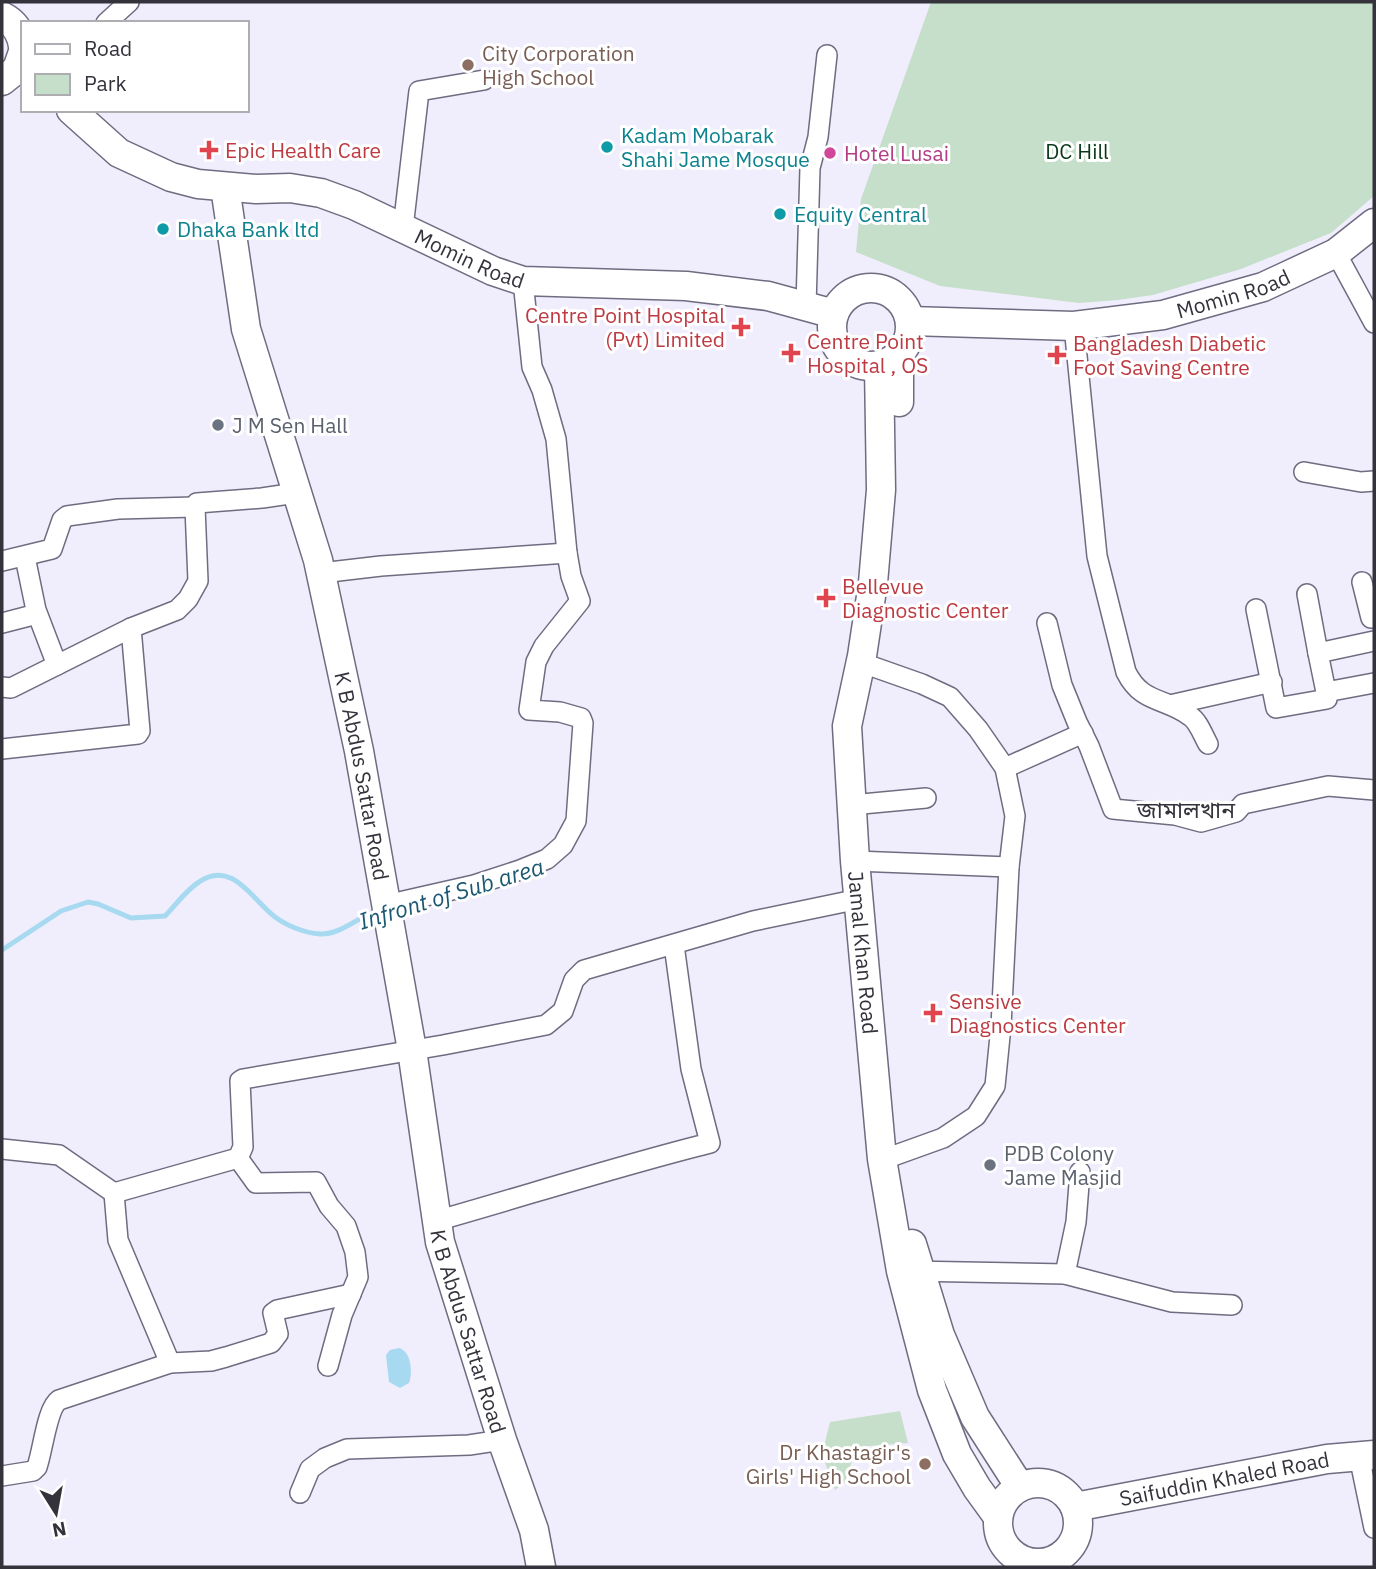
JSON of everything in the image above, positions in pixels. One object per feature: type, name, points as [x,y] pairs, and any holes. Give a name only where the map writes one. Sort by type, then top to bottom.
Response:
[{"type":"main road","points":[[2,16],[12,23],[21,38]]},
{"type":"main road","points":[[17,64],[21,45]]},
{"type":"main road","name":"Momin Road","points":[[73,112],[119,153],[171,177],[225,187],[290,188],[321,192],[493,271],[523,281],[686,286],[768,296],[834,314]]},
{"type":"main road","points":[[100,112],[119,153]]},
{"type":"main road","name":"K B Abdus Sattar Road","points":[[225,187],[246,329],[321,573],[359,751],[412,1050],[440,1242],[502,1440],[534,1530],[541,1567]]},
{"type":"main road","name":"Momin Road","points":[[910,321],[1074,326],[1163,315],[1263,287],[1336,253],[1374,223]]},
{"type":"main road","points":[[875,288],[894,295],[902,302],[910,321],[906,346],[889,361],[859,365],[841,353],[832,334],[834,314],[846,297],[855,291],[875,288]]},
{"type":"main road","points":[[889,361],[899,429],[883,594],[871,666],[858,720],[857,761],[862,804],[860,862],[882,1080],[893,1156],[910,1234],[911,1271],[975,1417],[1020,1487]]},
{"type":"main road","name":"Jamal Khan Road","points":[[889,361],[873,583],[847,726],[882,1159],[911,1271],[932,1390],[957,1454],[977,1488],[999,1517]]},
{"type":"main road","name":"Saifuddin Khaled Road","points":[[1074,1507],[1327,1459],[1367,1455]]},
{"type":"main road","points":[[1032,1483],[1057,1488],[1067,1496],[1074,1507],[1077,1528],[1074,1539],[1056,1562],[1013,1561],[1001,1537],[999,1517],[1002,1505],[1020,1487],[1032,1483]]},
{"type":"street","points":[[108,21],[129,2]]},
{"type":"street","points":[[806,306],[810,168],[818,137],[827,55]]},
{"type":"street","points":[[403,228],[419,91],[484,80]]},
{"type":"street","points":[[1336,253],[1374,323]]},
{"type":"street","points":[[386,905],[474,885],[547,859],[563,845],[576,821],[582,750],[581,718],[560,712],[529,710],[536,662],[544,646],[580,601],[571,576],[567,553],[556,439],[542,390],[532,367],[523,281]]},
{"type":"street","points":[[1074,326],[1097,555],[1126,672],[1131,682],[1144,695],[1193,717],[1208,744]]},
{"type":"street","points":[[1304,472],[1360,482],[1374,481]]},
{"type":"street","points":[[2,687],[11,688],[131,628],[177,610],[195,589],[198,574],[197,503],[296,493]]},
{"type":"street","points":[[2,561],[52,549],[62,520],[67,516],[118,509],[195,507]]},
{"type":"street","points":[[321,573],[567,553]]},
{"type":"street","points":[[25,557],[37,614],[57,665]]},
{"type":"street","points":[[1318,653],[1373,629],[1362,582]]},
{"type":"street","points":[[1256,609],[1276,708],[1327,699],[1307,594]]},
{"type":"street","points":[[2,624],[37,614]]},
{"type":"street","points":[[1047,623],[1062,685],[1113,808],[1175,815],[1201,822],[1236,812],[1243,804],[1328,786],[1374,790]]},
{"type":"street","points":[[2,749],[138,734],[140,731],[131,628]]},
{"type":"street","points":[[871,666],[950,697],[978,729],[1005,768],[1015,816],[1009,867],[1001,1026],[995,1086],[976,1116],[943,1138],[893,1156]]},
{"type":"street","points":[[1170,705],[1272,682]]},
{"type":"street","points":[[1326,692],[1374,683]]},
{"type":"street","points":[[1005,768],[1083,733]]},
{"type":"street","points":[[862,804],[926,798]]},
{"type":"street","points":[[860,862],[1009,867]]},
{"type":"street","points":[[114,1193],[238,1158],[243,1147],[240,1081],[243,1079],[546,1025],[563,1012],[574,980],[584,970],[753,921],[859,900]]},
{"type":"street","points":[[436,1221],[627,1164],[710,1143],[691,1069],[674,945]]},
{"type":"street","points":[[2,1149],[59,1155],[114,1193]]},
{"type":"street","points":[[238,1158],[256,1182],[313,1181],[318,1184],[329,1206],[346,1226],[358,1277],[342,1315],[328,1366]]},
{"type":"street","points":[[1065,1274],[1076,1222],[1080,1172]]},
{"type":"street","points":[[114,1193],[118,1240],[170,1363]]},
{"type":"street","points":[[911,1271],[1065,1274],[1172,1302],[1232,1305]]},
{"type":"street","points":[[2,1476],[33,1471],[37,1467],[53,1404],[170,1363],[211,1361],[271,1343],[278,1334],[273,1313],[276,1310],[351,1294]]},
{"type":"street","points":[[300,1493],[310,1469],[325,1458],[347,1449],[469,1445],[502,1440]]},
{"type":"street","points":[[1367,1455],[1374,1528]]},
{"type":"green space","name":"DC Hill","points":[[931,2],[1374,2],[1374,196],[1331,233],[1241,269],[1153,295],[1118,300],[1079,303],[940,286],[856,252],[861,199]]},
{"type":"green space","points":[[900,1411],[908,1443],[857,1447],[845,1482],[835,1490],[822,1454],[830,1422]]},
{"type":"water","points":[[399,1348],[406,1353],[411,1368],[409,1383],[400,1388],[389,1382],[386,1355],[390,1350]]},
{"type":"waterway","name":"Infront of Sub area","points":[[2,950],[61,911],[88,902],[131,918],[165,916],[190,889],[211,876],[232,879],[242,885],[275,917],[308,932],[320,934],[335,931],[380,910]]},
{"type":"place","name":"City Corporation High School","points":[[468,65]]},
{"type":"place","name":"Kadam Mobarak Shahi Jame Mosque","points":[[607,147]]},
{"type":"place","name":"Epic Health Care","points":[[209,150]]},
{"type":"place","name":"Hotel Lusai","points":[[830,153]]},
{"type":"place","name":"Equity Central","points":[[780,214]]},
{"type":"place","name":"Dhaka Bank ltd","points":[[163,229]]},
{"type":"place","name":"Centre Point Hospital (Pvt) Limited","points":[[741,327]]},
{"type":"place","name":"Centre Point Hospital , OS","points":[[791,353]]},
{"type":"place","name":"Bangladesh Diabetic Foot Saving Centre","points":[[1057,355]]},
{"type":"place","name":"J M Sen Hall","points":[[218,425]]},
{"type":"place","name":"Bellevue Diagnostic Center","points":[[826,598]]},
{"type":"place","name":"Sensive Diagnostics Center","points":[[933,1013]]},
{"type":"place","name":"PDB Colony Jame Masjid","points":[[990,1165]]},
{"type":"place","name":"Dr Khastagir's Girls' High School","points":[[925,1464]]},
{"type":"district","name":"জামালখান","points":[[1186,809]]}]
